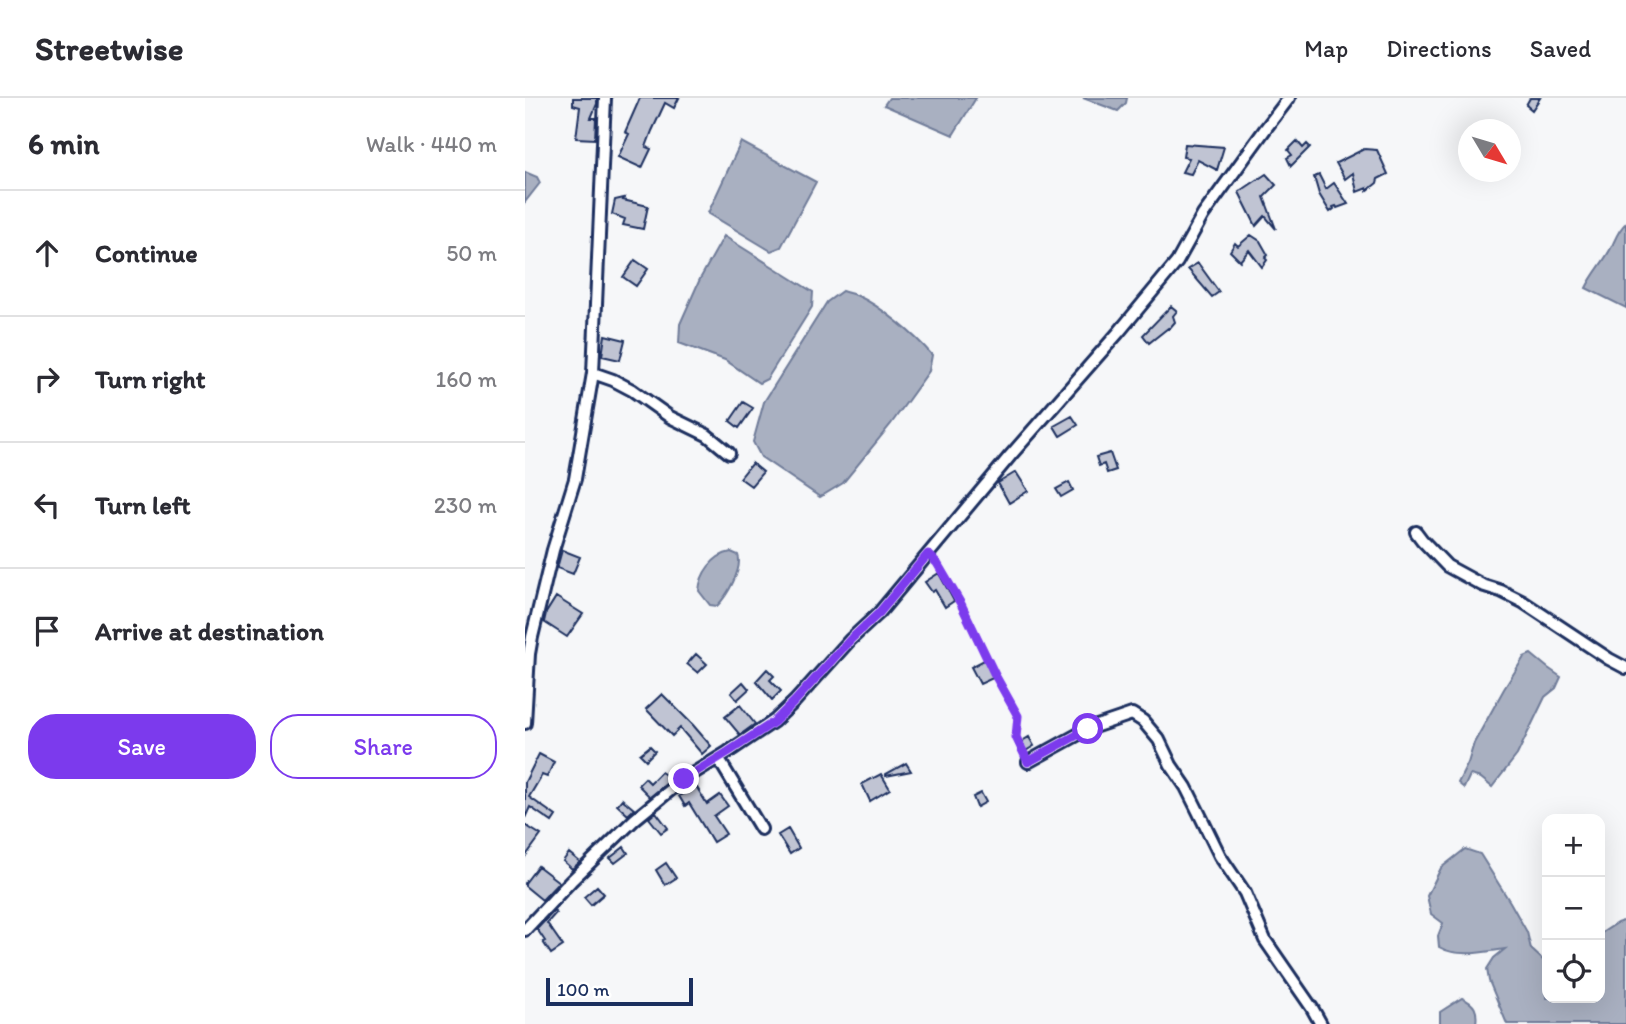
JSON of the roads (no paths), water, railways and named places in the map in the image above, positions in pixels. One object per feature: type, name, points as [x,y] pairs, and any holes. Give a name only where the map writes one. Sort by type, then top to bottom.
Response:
[{"type":"street","points":[[525,723],[532,637],[553,550],[575,479],[593,373],[604,98]]},
{"type":"street","points":[[525,930],[635,819],[684,779],[774,722],[850,640],[879,613],[1177,262],[1203,215],[1289,98]]},
{"type":"street","points":[[593,373],[632,390],[670,417],[708,435],[729,453]]},
{"type":"street","points":[[1416,532],[1447,565],[1523,602],[1626,668]]},
{"type":"street","points":[[1028,762],[1088,729],[1132,714],[1143,721],[1159,740],[1186,787],[1220,856],[1245,893],[1265,940],[1321,1024]]},
{"type":"street","points":[[718,758],[761,829]]},
{"type":"water","points":[[889,98],[976,98],[953,135],[884,105]]},
{"type":"water","points":[[1083,98],[1127,98],[1118,111]]},
{"type":"water","points":[[741,142],[816,182],[781,247],[771,251],[708,213]]},
{"type":"water","points":[[525,172],[537,177],[540,183],[525,202]]},
{"type":"water","points":[[1626,223],[1626,308],[1586,288]]},
{"type":"water","points":[[724,236],[813,292],[812,307],[767,379],[759,383],[725,360],[679,343],[680,324],[700,279]]},
{"type":"water","points":[[842,291],[856,295],[887,314],[932,355],[929,371],[891,424],[843,483],[820,497],[761,457],[753,442],[764,402],[827,302]]},
{"type":"water","points":[[731,552],[738,555],[736,575],[721,602],[717,606],[710,605],[699,591],[702,578],[713,561]]},
{"type":"water","points":[[1531,654],[1561,677],[1556,688],[1545,697],[1517,755],[1492,787],[1481,778],[1470,775],[1464,788],[1458,783],[1474,743],[1524,657]]},
{"type":"water","points":[[1465,849],[1480,854],[1527,932],[1531,949],[1542,959],[1542,1003],[1605,1003],[1605,931],[1626,920],[1626,1024],[1507,1024],[1489,981],[1487,969],[1494,958],[1505,949],[1463,953],[1439,947],[1438,936],[1443,923],[1431,914],[1427,896],[1441,868]]},
{"type":"water","points":[[1462,998],[1475,1008],[1476,1024],[1440,1024],[1440,1012]]}]
